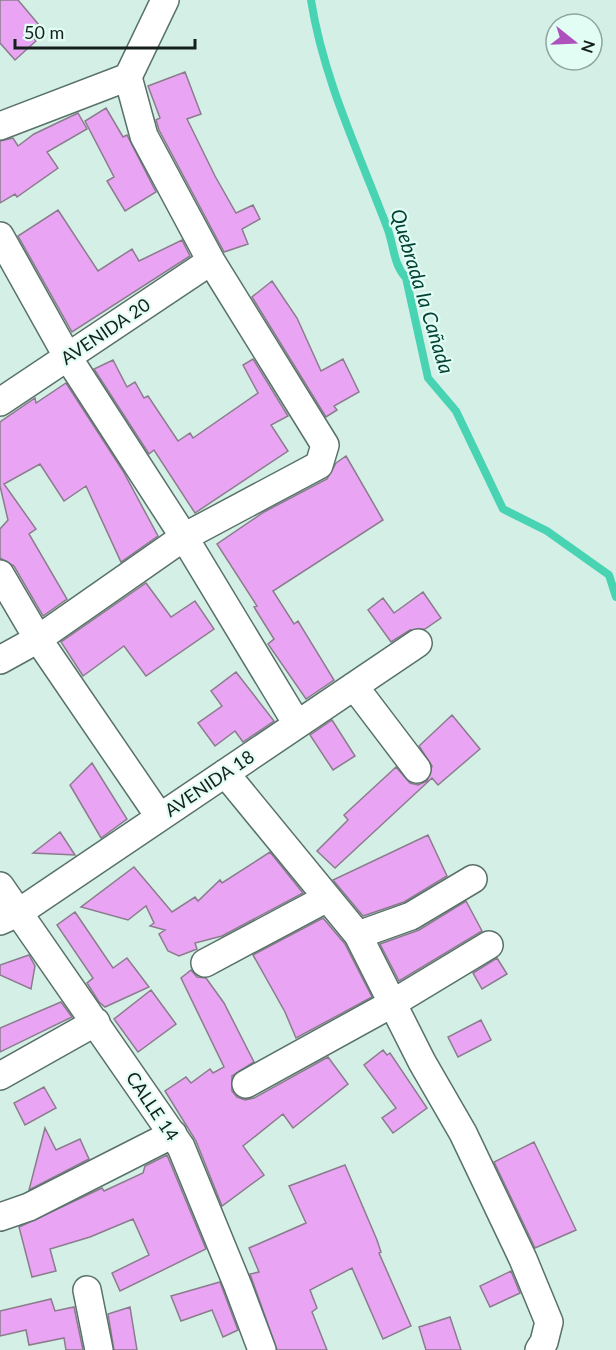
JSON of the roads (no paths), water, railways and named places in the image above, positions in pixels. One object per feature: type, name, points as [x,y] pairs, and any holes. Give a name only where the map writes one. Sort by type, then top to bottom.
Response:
[{"type":"street","points":[[0,660],[38,639],[184,537],[319,465],[324,455],[325,445],[212,261],[144,136],[128,77],[165,0]]},
{"type":"street","points":[[0,126],[128,77]]},
{"type":"street","points":[[0,236],[67,356],[184,537],[297,724]]},
{"type":"street","name":"AVENIDA 20","points":[[0,402],[212,261]]},
{"type":"street","points":[[0,574],[38,639],[159,816]]},
{"type":"street","name":"AVENIDA 18","points":[[9,917],[418,643]]},
{"type":"street","points":[[354,686],[417,769]]},
{"type":"street","points":[[225,772],[357,935],[422,1062],[463,1133],[523,1259],[549,1322],[544,1342],[539,1350]]},
{"type":"street","points":[[357,935],[411,916],[473,879]]},
{"type":"street","name":"CALLE 14","points":[[0,886],[9,917],[96,1022],[182,1147],[234,1275],[261,1350]]},
{"type":"street","points":[[205,963],[327,898]]},
{"type":"street","points":[[246,1084],[393,1003],[489,945]]},
{"type":"street","points":[[0,1076],[96,1022]]},
{"type":"street","points":[[0,1217],[29,1207],[173,1134]]},
{"type":"street","points":[[87,1290],[99,1350]]},
{"type":"waterway","name":"Quebrada la Cañada","points":[[311,0],[333,87],[387,227],[396,260],[406,278],[428,378],[456,411],[503,509],[547,531],[609,575],[616,597]]}]
